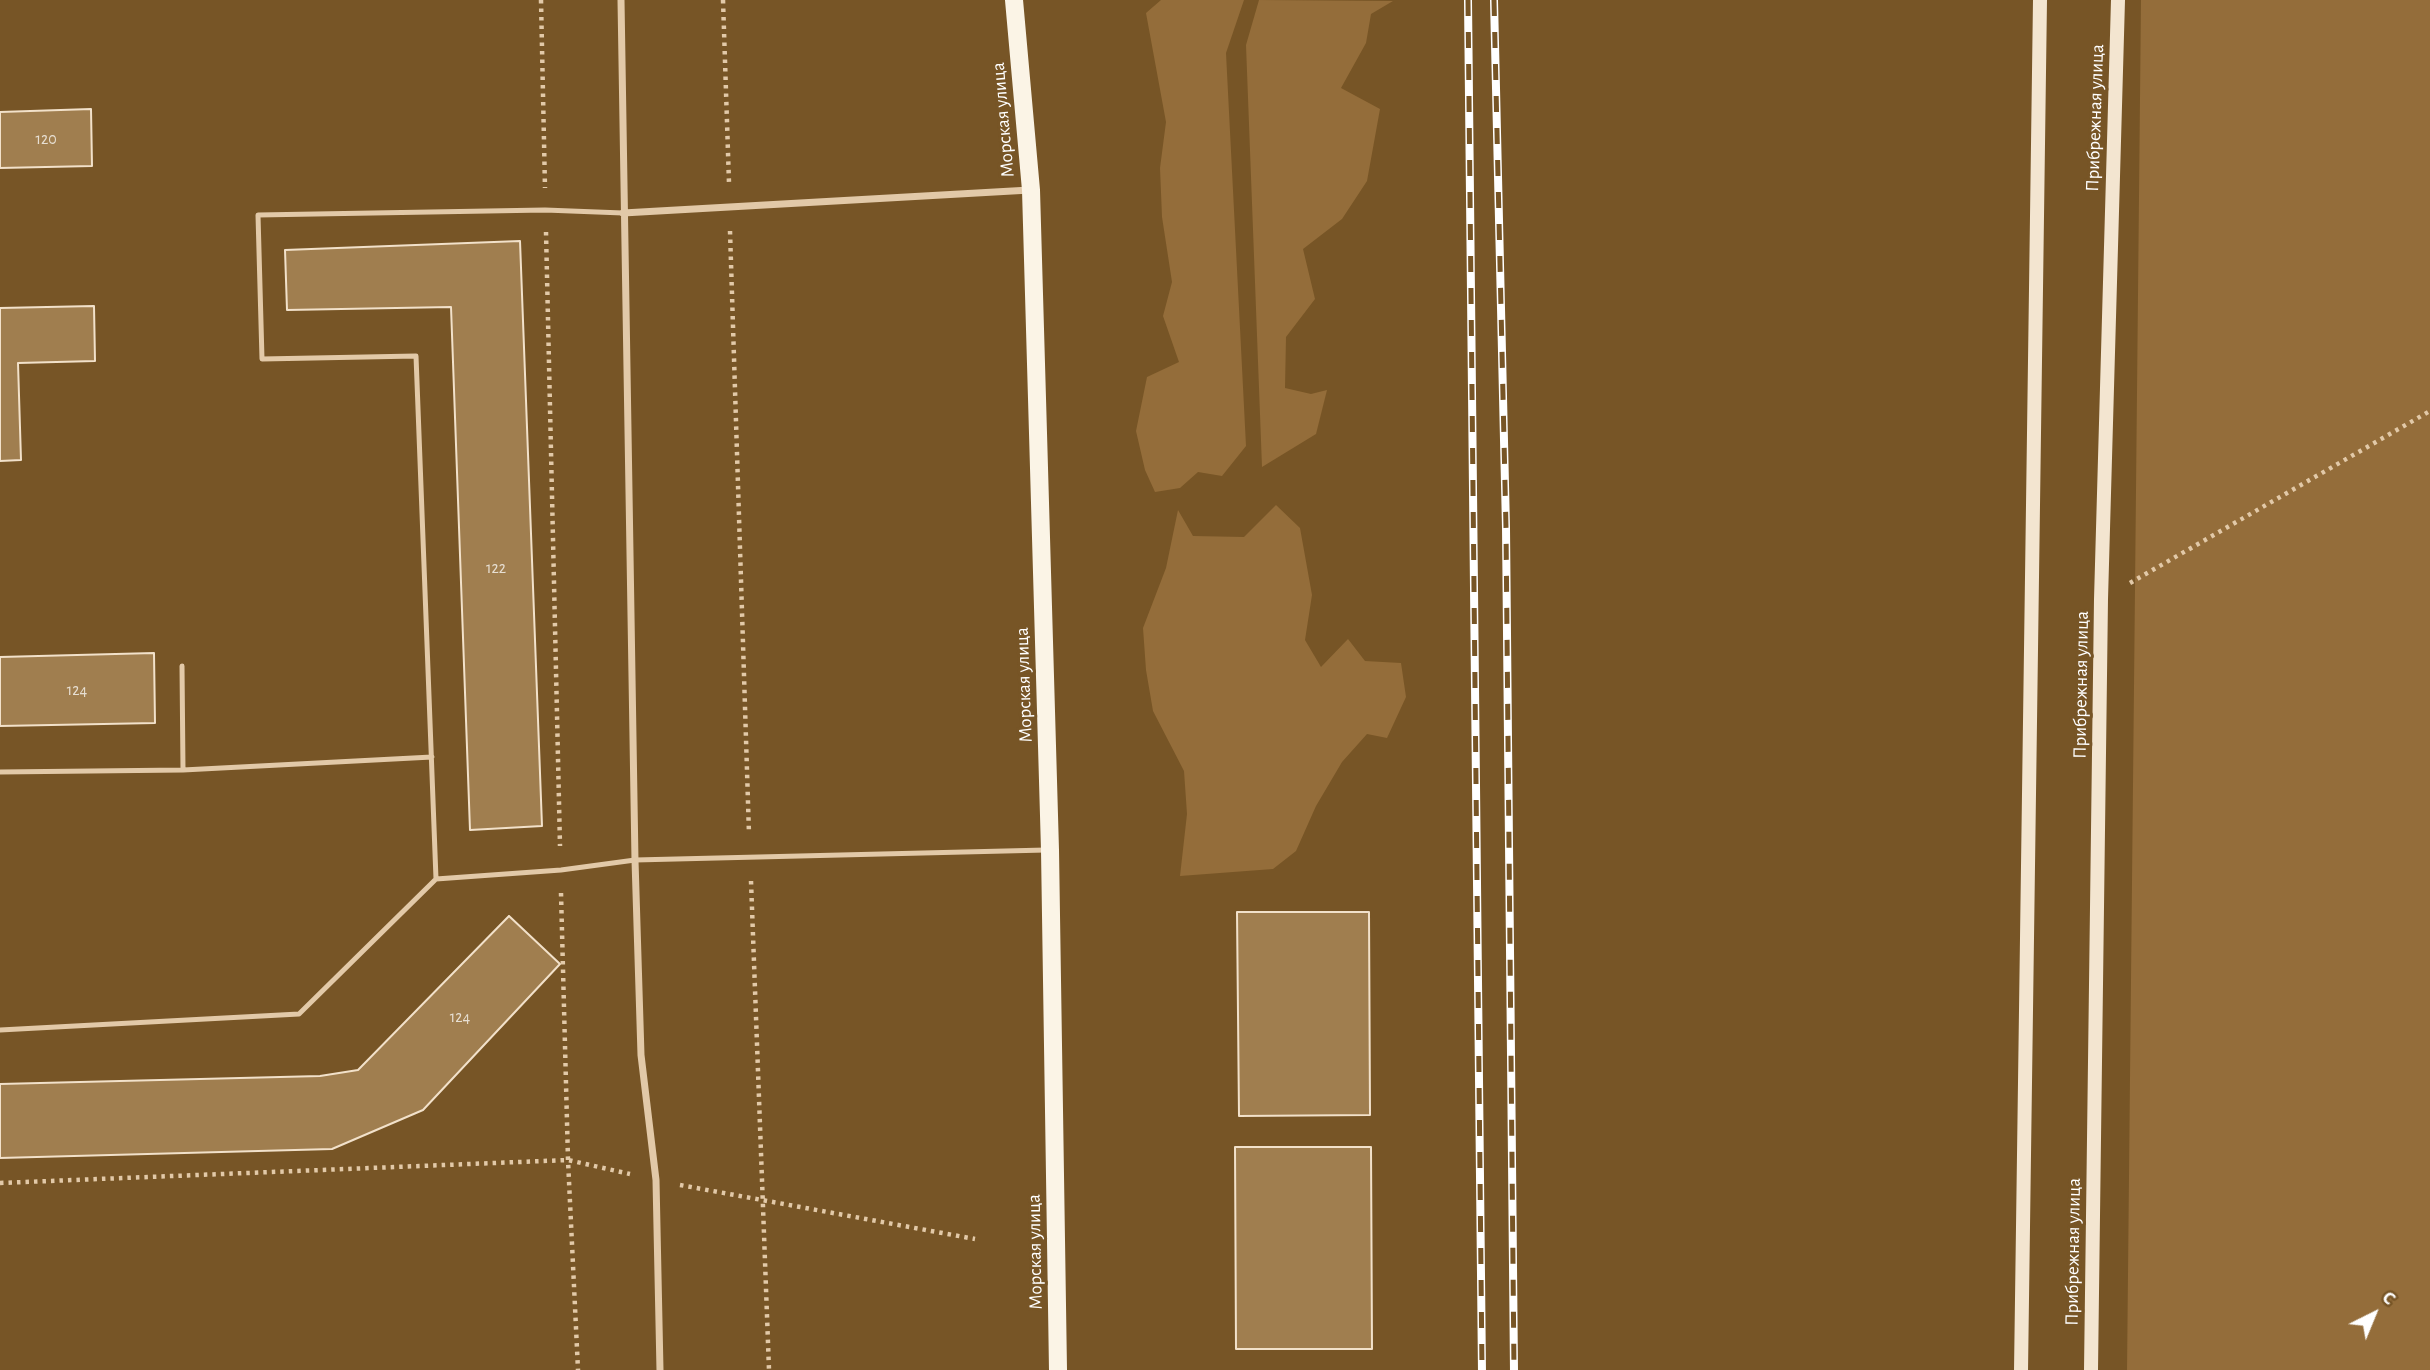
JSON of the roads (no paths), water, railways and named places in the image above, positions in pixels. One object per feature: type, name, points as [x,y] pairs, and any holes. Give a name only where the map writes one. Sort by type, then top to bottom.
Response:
[{"type":"main road","name":"Морская улица","points":[[1014,0],[1031,190],[1049,849],[1058,1370]]},
{"type":"main road","points":[[2021,1370],[2040,0]]},
{"type":"main road","name":"Прибрежная улица","points":[[2091,1370],[2101,599],[2118,0]]},
{"type":"street","points":[[621,0],[635,860],[641,1055],[656,1180],[660,1370]]},
{"type":"street","points":[[623,213],[1031,190]]},
{"type":"lane","points":[[436,879],[416,356],[261,359],[258,215],[545,210],[623,213]]},
{"type":"lane","points":[[182,666],[183,770]]},
{"type":"lane","points":[[0,772],[183,770],[432,757]]},
{"type":"lane","points":[[0,1030],[299,1014],[436,879],[561,870],[635,860],[1049,849]]},
{"type":"railway","points":[[1468,0],[1482,1370]]},
{"type":"railway","points":[[1494,0],[1506,528],[1514,1370]]}]
